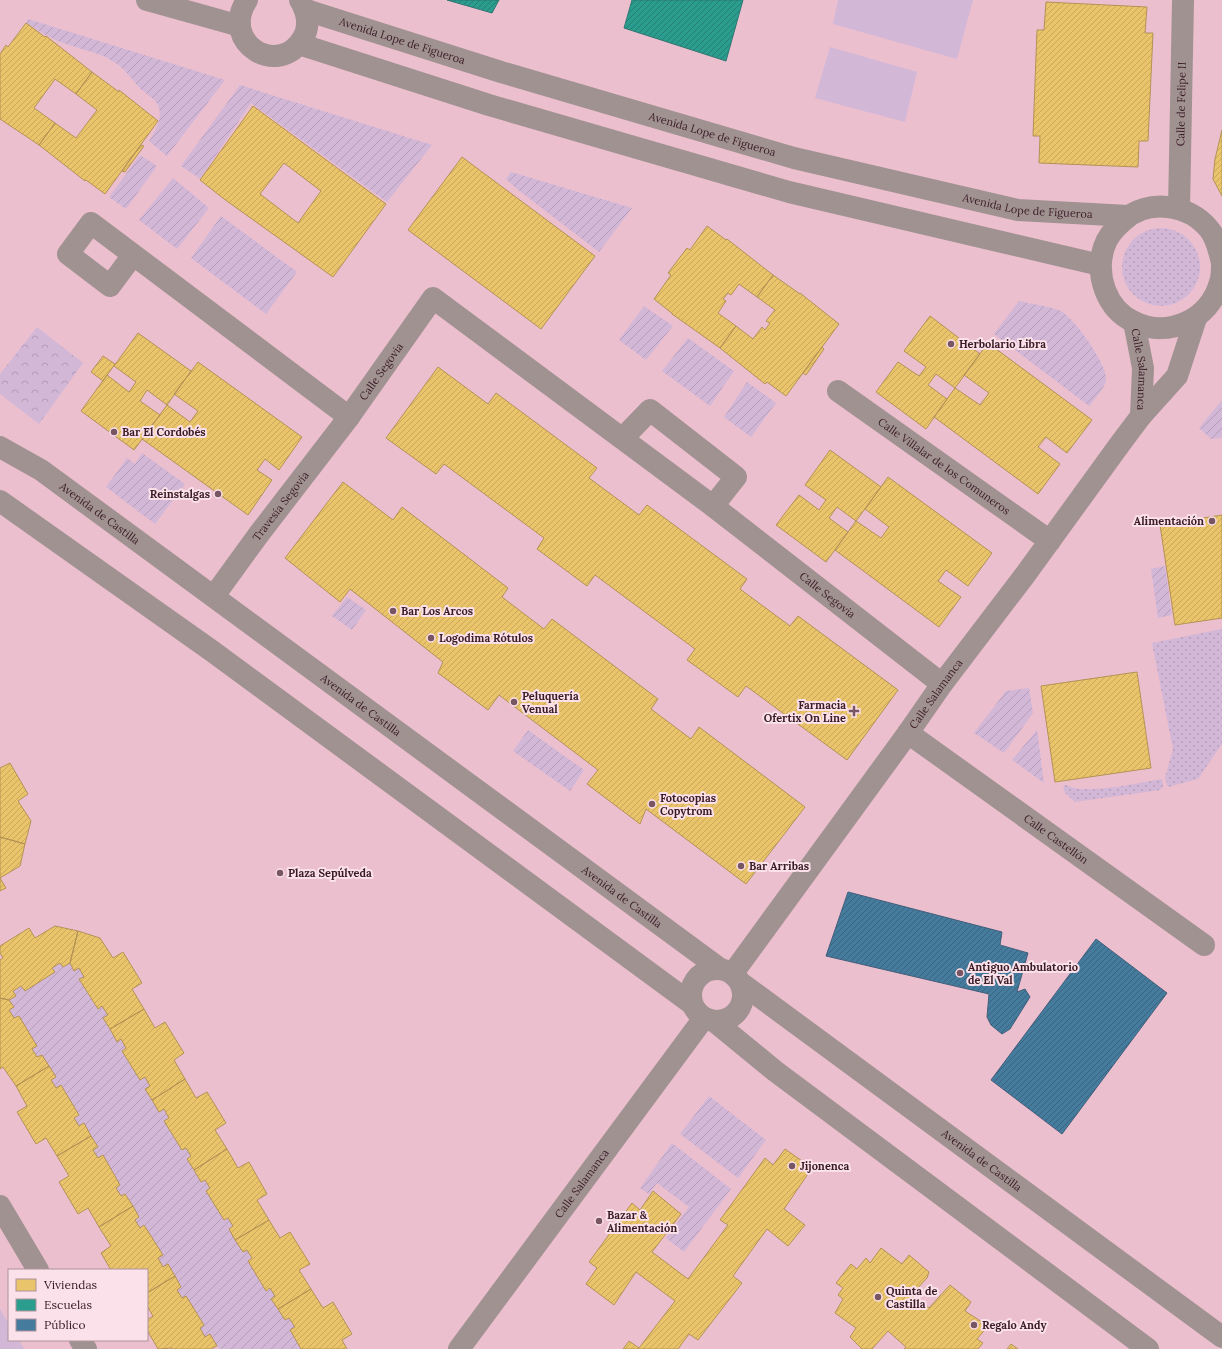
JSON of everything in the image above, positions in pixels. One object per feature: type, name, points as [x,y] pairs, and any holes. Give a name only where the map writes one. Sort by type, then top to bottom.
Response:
[{"type":"street","points":[[147,0],[240,26]]},
{"type":"street","points":[[247,0],[241,9],[241,33],[247,43],[256,51],[267,55],[279,56],[290,52],[299,44],[305,34],[308,22],[303,5]]},
{"type":"street","name":"Calle de Felipe II","points":[[1179,209],[1183,0]]},
{"type":"street","name":"Avenida Lope de Figueroa","points":[[303,5],[501,72],[794,158],[1018,210],[1128,216]]},
{"type":"street","points":[[299,44],[489,105],[789,192],[1100,265]]},
{"type":"street","points":[[1162,206],[1179,209],[1196,217],[1209,229],[1218,245],[1222,272],[1216,295],[1208,308],[1196,318],[1182,325],[1166,328],[1149,327],[1134,322],[1120,312],[1109,299],[1102,283],[1100,265],[1104,246],[1113,229],[1128,216],[1144,208],[1162,206]]},
{"type":"street","points":[[133,255],[349,417]]},
{"type":"street","name":"Calle Segovia","points":[[349,417],[433,298],[713,506],[942,684]]},
{"type":"street","name":"Calle Salamanca","points":[[731,975],[908,733],[942,684],[1050,541],[1140,416],[1177,376],[1196,318]]},
{"type":"street","name":"Calle Salamanca","points":[[1134,322],[1143,368],[1140,416]]},
{"type":"street","name":"Calle Villalar de los Comuneros","points":[[838,391],[1050,541]]},
{"type":"street","points":[[623,438],[650,410],[736,477],[713,506]]},
{"type":"street","name":"Travesía Segovia","points":[[214,596],[259,534],[349,417]]},
{"type":"street","name":"Avenida de Castilla","points":[[0,447],[41,470],[731,975],[1222,1337]]},
{"type":"street","points":[[0,501],[212,651],[703,1014],[775,1071],[1148,1349]]},
{"type":"street","name":"Calle Castellón","points":[[908,733],[1204,945]]},
{"type":"street","points":[[711,969],[731,975],[743,990],[744,997],[739,1011],[728,1020],[703,1014],[691,990],[693,983],[704,972],[711,969]]},
{"type":"street","name":"Calle Salamanca","points":[[459,1349],[703,1014]]},
{"type":"street","points":[[0,1206],[37,1269]]},
{"type":"green space","points":[[838,0],[973,0],[957,59],[833,24]]},
{"type":"green space","points":[[28,19],[225,80],[167,156],[149,141],[160,117],[159,107],[156,102],[138,86],[122,68],[102,56],[50,37],[26,23]]},
{"type":"green space","points":[[830,47],[917,72],[905,122],[815,98]]},
{"type":"green space","points":[[240,85],[432,145],[387,202],[251,103],[200,179],[181,166]]},
{"type":"green space","points":[[140,155],[157,166],[126,209],[109,197]]},
{"type":"green space","points":[[511,172],[632,208],[599,252],[506,179]]},
{"type":"green space","points":[[173,178],[209,208],[177,249],[139,220]]},
{"type":"green space","points":[[221,216],[297,272],[266,314],[191,258]]},
{"type":"green space","points":[[1161,228],[1176,231],[1188,240],[1197,252],[1200,267],[1197,282],[1188,294],[1176,303],[1161,306],[1146,303],[1134,294],[1125,282],[1122,267],[1125,252],[1134,240],[1146,231]]},
{"type":"green space","points":[[1019,301],[1046,306],[1061,311],[1067,315],[1089,342],[1102,364],[1106,380],[1101,391],[1089,406],[994,334]]},
{"type":"green space","points":[[644,306],[673,326],[646,360],[619,340]]},
{"type":"green space","points":[[37,327],[83,363],[39,424],[0,394],[0,374]]},
{"type":"green space","points":[[688,338],[734,371],[710,406],[662,371]]},
{"type":"green space","points":[[747,382],[776,403],[751,437],[724,417]]},
{"type":"green space","points":[[1222,400],[1222,438],[1211,439],[1199,428]]},
{"type":"green space","points":[[142,453],[185,484],[155,524],[106,487],[127,458],[135,464]]},
{"type":"green space","points":[[1165,566],[1172,615],[1158,618],[1151,569]]},
{"type":"green space","points":[[347,597],[366,610],[352,630],[332,616]]},
{"type":"green space","points":[[1222,629],[1222,744],[1198,779],[1168,787],[1165,778],[1173,749],[1152,643]]},
{"type":"green space","points":[[1029,688],[1033,713],[1004,753],[974,733],[1006,691]]},
{"type":"green space","points":[[528,730],[584,770],[570,791],[513,751]]},
{"type":"green space","points":[[1037,730],[1044,783],[1012,760]]},
{"type":"green space","points":[[1162,779],[1163,786],[1160,790],[1075,802],[1065,793],[1063,786],[1067,785],[1075,788],[1099,789]]},
{"type":"green space","points":[[60,963],[63,967],[70,963],[74,970],[79,968],[84,977],[80,980],[97,1009],[102,1006],[108,1015],[103,1018],[117,1042],[121,1039],[126,1048],[122,1051],[140,1080],[145,1077],[150,1086],[145,1089],[159,1112],[164,1109],[169,1118],[164,1121],[182,1150],[186,1148],[191,1156],[187,1159],[201,1182],[205,1180],[210,1188],[206,1191],[224,1220],[228,1218],[233,1226],[229,1229],[243,1252],[247,1250],[252,1258],[248,1261],[265,1290],[270,1288],[275,1296],[271,1299],[285,1320],[289,1318],[295,1327],[290,1330],[301,1349],[219,1349],[210,1334],[205,1337],[200,1328],[204,1325],[186,1296],[182,1298],[177,1290],[181,1287],[168,1264],[163,1267],[158,1258],[163,1255],[145,1226],[140,1228],[135,1220],[139,1217],[126,1194],[121,1196],[116,1188],[120,1185],[103,1156],[98,1158],[93,1150],[98,1147],[84,1124],[79,1126],[74,1118],[79,1115],[56,1088],[51,1080],[56,1077],[42,1055],[37,1057],[9,1010],[14,1007],[9,1000],[13,991],[54,972],[52,968]]},
{"type":"green space","points":[[709,1096],[766,1140],[738,1178],[680,1134]]},
{"type":"green space","points":[[672,1143],[731,1189],[684,1252],[666,1238],[689,1207],[657,1183],[649,1194],[640,1188]]},
{"type":"green space","points":[[0,1309],[8,1322],[8,1341],[20,1341],[24,1349],[0,1349]]},
{"type":"building: Viviendas","points":[[1046,2],[1147,7],[1145,33],[1153,33],[1148,141],[1139,141],[1138,167],[1039,163],[1040,136],[1033,136],[1037,30],[1044,30]]},
{"type":"building: Viviendas","points":[[26,23],[45,37],[46,36],[92,72],[76,94],[55,79],[34,108],[55,123],[39,145],[0,119],[0,54],[6,45],[8,47]]},
{"type":"building: Viviendas","points":[[92,72],[119,92],[119,90],[158,121],[105,194],[86,180],[85,181],[39,145],[55,123],[76,138],[97,110],[76,94]]},
{"type":"building: Viviendas","points":[[253,106],[386,204],[333,277],[224,199],[200,180]],"holes":[[[284,163],[321,191],[298,223],[260,194]]]},
{"type":"building: Viviendas","points":[[1222,130],[1222,196],[1213,179],[1215,159]]},
{"type":"building: Viviendas","points":[[141,145],[144,146],[125,172],[122,171]]},
{"type":"building: Viviendas","points":[[462,157],[595,256],[541,329],[408,230]]},
{"type":"building: Viviendas","points":[[707,226],[726,240],[727,239],[773,275],[757,297],[739,284],[731,295],[728,293],[723,299],[726,301],[718,313],[736,326],[720,348],[672,314],[654,299],[671,275],[668,273],[687,248],[690,250]]},
{"type":"building: Viviendas","points":[[773,275],[800,293],[839,324],[786,396],[767,382],[765,384],[720,348],[736,326],[753,339],[762,327],[765,330],[770,323],[766,321],[775,310],[757,297]]},
{"type":"building: Viviendas","points":[[930,316],[980,354],[955,388],[936,374],[928,385],[947,399],[926,429],[876,392],[898,362],[919,376],[926,367],[904,351]]},
{"type":"building: Viviendas","points":[[138,333],[191,371],[167,405],[147,390],[140,401],[160,415],[134,450],[81,411],[107,375],[129,392],[136,382],[114,366]]},
{"type":"building: Viviendas","points":[[988,343],[1092,420],[1067,453],[1046,437],[1038,447],[1060,464],[1038,494],[934,417],[955,388],[980,405],[989,393],[964,375]]},
{"type":"building: Viviendas","points":[[822,347],[824,349],[806,375],[803,373]]},
{"type":"building: Viviendas","points":[[103,356],[115,364],[103,381],[91,372]]},
{"type":"building: Viviendas","points":[[198,362],[302,437],[279,470],[265,459],[257,470],[272,480],[248,515],[142,439],[167,405],[190,422],[198,411],[174,394]]},
{"type":"building: Viviendas","points":[[438,367],[488,404],[496,393],[597,468],[589,478],[639,515],[647,505],[747,579],[740,589],[790,626],[798,616],[898,690],[847,760],[746,686],[738,697],[687,660],[695,649],[595,575],[587,586],[537,549],[544,538],[444,464],[436,474],[386,438]]},
{"type":"building: Viviendas","points":[[830,450],[881,487],[856,521],[837,507],[829,518],[848,532],[826,562],[776,525],[799,495],[819,510],[826,500],[805,485]]},
{"type":"building: Viviendas","points":[[888,477],[992,553],[968,586],[946,570],[938,581],[961,597],[939,627],[835,550],[856,521],[881,538],[889,527],[865,509]]},
{"type":"building: Viviendas","points":[[343,482],[393,520],[402,507],[508,588],[502,597],[544,629],[552,619],[658,699],[651,709],[691,739],[699,727],[805,807],[746,884],[646,809],[640,824],[587,784],[598,770],[499,695],[488,710],[438,673],[443,662],[350,589],[340,602],[285,558]]},
{"type":"building: Viviendas","points":[[1222,515],[1222,618],[1175,625],[1160,525]]},
{"type":"building: Viviendas","points":[[1137,672],[1151,768],[1055,782],[1041,686]]},
{"type":"building: Viviendas","points":[[10,763],[28,794],[18,801],[31,821],[25,844],[0,837],[0,768]]},
{"type":"building: Viviendas","points":[[0,837],[25,844],[20,866],[0,878]]},
{"type":"building: Viviendas","points":[[0,878],[6,888],[0,891]]},
{"type":"building: Viviendas","points":[[55,926],[78,931],[70,963],[63,967],[60,963],[52,968],[55,972],[25,991],[21,986],[13,991],[16,996],[9,1000],[0,998],[0,960],[3,958],[0,953],[0,946],[29,928],[35,938]]},
{"type":"building: Viviendas","points":[[78,931],[100,938],[113,958],[123,952],[142,983],[132,989],[144,1009],[110,1029],[103,1018],[108,1015],[102,1006],[98,1009],[79,979],[84,977],[79,968],[74,971],[70,963]]},
{"type":"building: Viviendas","points":[[0,998],[9,1000],[14,1007],[9,1010],[14,1018],[19,1016],[37,1046],[32,1049],[37,1057],[42,1055],[49,1066],[16,1086],[3,1067],[0,1069]]},
{"type":"building: Viviendas","points":[[144,1009],[155,1028],[165,1022],[184,1053],[174,1060],[185,1079],[152,1100],[145,1089],[150,1086],[145,1077],[140,1080],[122,1051],[126,1048],[121,1039],[117,1042],[110,1029]]},
{"type":"building: Viviendas","points":[[49,1066],[56,1077],[51,1080],[56,1088],[61,1085],[79,1115],[74,1118],[79,1126],[84,1123],[91,1136],[57,1156],[46,1138],[36,1144],[17,1112],[27,1106],[16,1086]]},
{"type":"building: Viviendas","points":[[185,1079],[196,1098],[207,1092],[226,1123],[215,1130],[227,1149],[194,1170],[187,1159],[191,1156],[186,1148],[182,1150],[164,1121],[169,1118],[164,1109],[159,1112],[152,1100]]},
{"type":"building: Viviendas","points":[[91,1136],[98,1147],[93,1150],[98,1158],[103,1155],[120,1185],[116,1188],[121,1196],[125,1194],[133,1206],[99,1227],[88,1208],[78,1214],[59,1182],[69,1176],[57,1156]]},
{"type":"building: Viviendas","points":[[227,1149],[238,1168],[249,1162],[267,1194],[257,1200],[269,1220],[235,1240],[229,1229],[233,1226],[228,1218],[224,1220],[206,1191],[210,1188],[205,1180],[201,1182],[194,1170]]},
{"type":"building: Viviendas","points":[[785,1149],[812,1168],[784,1209],[805,1225],[788,1246],[767,1229],[733,1276],[742,1283],[698,1340],[689,1334],[678,1349],[623,1349],[629,1341],[639,1348],[675,1301],[636,1272],[614,1305],[586,1284],[597,1268],[589,1262],[632,1203],[640,1210],[653,1191],[681,1214],[652,1252],[688,1279],[728,1225],[720,1220],[765,1158],[773,1165]]},
{"type":"building: Viviendas","points":[[133,1206],[139,1217],[135,1220],[140,1228],[144,1225],[163,1255],[158,1258],[163,1267],[168,1264],[175,1276],[148,1292],[148,1269],[110,1269],[101,1253],[111,1246],[99,1227]]},
{"type":"building: Viviendas","points":[[269,1220],[280,1238],[290,1232],[310,1264],[299,1270],[311,1289],[278,1309],[271,1299],[275,1296],[270,1288],[266,1291],[248,1261],[252,1258],[247,1250],[243,1252],[235,1240]]},
{"type":"building: Viviendas","name":"Quinta de Castilla","points":[[881,1248],[902,1264],[909,1255],[929,1272],[927,1278],[911,1295],[929,1308],[950,1285],[971,1302],[965,1311],[988,1326],[977,1339],[983,1343],[978,1349],[904,1349],[906,1347],[888,1331],[872,1349],[862,1349],[850,1337],[856,1328],[835,1313],[843,1299],[838,1295],[843,1288],[836,1283],[851,1264],[857,1269],[866,1258],[870,1263]]},
{"type":"building: Viviendas","points":[[175,1276],[181,1287],[177,1290],[182,1298],[186,1296],[204,1325],[200,1328],[205,1337],[210,1334],[217,1346],[211,1349],[158,1349],[148,1332],[148,1319],[153,1316],[148,1308],[148,1292]]},
{"type":"building: Viviendas","points":[[311,1289],[323,1308],[333,1302],[352,1334],[342,1340],[347,1349],[301,1349],[290,1330],[295,1327],[289,1318],[285,1320],[278,1309]]},
{"type":"building: Viviendas","points":[[1011,1344],[1018,1349],[1007,1349]]},
{"type":"building: Escuelas","points":[[447,0],[499,0],[492,13]]},
{"type":"building: Escuelas","points":[[632,0],[743,0],[726,61],[624,28]]},
{"type":"building: Público","name":"Antiguo Ambulatorio de El Val","points":[[848,892],[1002,932],[1000,945],[1028,953],[1017,992],[1025,989],[1030,997],[1010,1029],[1002,1034],[991,1025],[987,1017],[989,994],[826,956]]},
{"type":"building: Público","points":[[1096,939],[1167,993],[1062,1134],[991,1080]]},
{"type":"place","name":"Herbolario Libra","points":[[951,344]]},
{"type":"place","name":"Bar El Cordobés","points":[[114,432]]},
{"type":"place","name":"Reinstalgas","points":[[218,494]]},
{"type":"place","name":"Alimentación","points":[[1212,521]]},
{"type":"place","name":"Bar Los Arcos","points":[[393,611]]},
{"type":"place","name":"Logodima Rótulos","points":[[431,638]]},
{"type":"place","name":"Peluquería Venual","points":[[514,702]]},
{"type":"place","name":"Farmacia Ofertix On Line","points":[[854,711]]},
{"type":"place","name":"Fotocopias Copytrom","points":[[652,804]]},
{"type":"place","name":"Bar Arribas","points":[[741,866]]},
{"type":"place","name":"Plaza Sepúlveda","points":[[280,873]]},
{"type":"place","name":"Antiguo Ambulatorio de El Val","points":[[960,973]]},
{"type":"place","name":"Jijonenca","points":[[792,1166]]},
{"type":"place","name":"Bazar & Alimentación","points":[[599,1221]]},
{"type":"place","name":"Quinta de Castilla","points":[[878,1297]]},
{"type":"place","name":"Regalo Andy","points":[[974,1325]]}]
